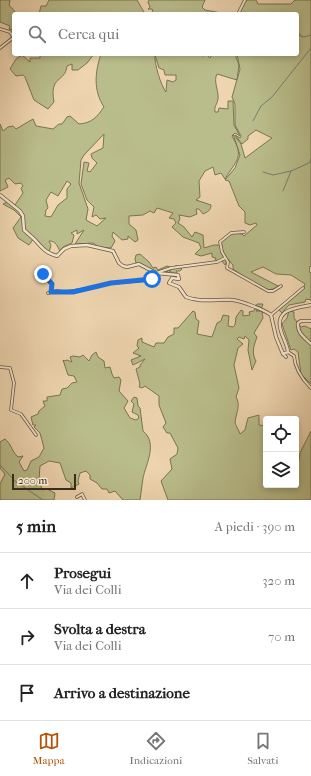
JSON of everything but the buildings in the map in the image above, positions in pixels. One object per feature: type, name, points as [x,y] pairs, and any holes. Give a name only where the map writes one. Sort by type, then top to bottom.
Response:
[{"type":"street","points":[[239,12],[245,0]]},
{"type":"street","points":[[0,29],[10,32],[12,35]]},
{"type":"street","points":[[0,48],[12,39]]},
{"type":"street","points":[[0,195],[20,211],[24,216],[24,230],[45,251],[57,256],[71,246],[87,245],[113,251],[119,263],[123,266],[127,267],[140,264],[156,273],[179,276],[178,280],[169,280],[169,283],[179,287],[186,297],[233,300],[265,311],[271,316],[276,337],[283,354],[286,357]]},
{"type":"street","points":[[244,232],[231,233],[221,240],[220,246],[228,262],[227,268],[265,290],[273,291],[281,286]]},
{"type":"street","points":[[48,293],[73,292],[111,283],[148,280],[152,279],[156,273],[172,268],[220,262],[225,258]]},
{"type":"street","points":[[36,276],[43,274],[52,284],[51,292]]},
{"type":"street","points":[[271,316],[303,288]]},
{"type":"street","points":[[311,305],[287,309],[280,325],[280,330],[288,352],[294,356],[294,363],[303,380],[311,388]]},
{"type":"street","points":[[311,321],[301,321],[298,323],[300,334],[311,344]]},
{"type":"street","points":[[283,354],[288,352]]},
{"type":"street","points":[[0,367],[10,368],[14,383],[11,410],[21,414],[36,435]]},
{"type":"street","points":[[77,497],[81,494],[85,500]]},
{"type":"green space","points":[[0,0],[10,0],[9,5],[15,12],[12,12],[12,30],[9,29],[10,26],[0,22]]},
{"type":"green space","points":[[49,0],[137,0],[144,12],[40,12],[41,6],[46,6]]},
{"type":"green space","points":[[149,0],[205,0],[202,7],[205,10],[216,12],[153,12],[152,9],[148,9],[150,7],[148,2]]},
{"type":"green space","points":[[245,0],[256,0],[258,4],[291,4],[295,0],[311,0],[311,300],[306,299],[305,302],[289,305],[282,313],[278,309],[303,289],[305,284],[291,275],[276,274],[263,267],[251,272],[278,286],[273,289],[267,289],[255,285],[233,269],[233,265],[224,255],[221,242],[232,233],[242,234],[244,236],[257,225],[256,223],[250,225],[245,223],[245,212],[239,206],[229,181],[225,180],[235,168],[240,155],[233,134],[241,144],[245,158],[272,138],[256,130],[248,136],[248,139],[242,144],[235,135],[240,138],[241,136],[235,125],[235,104],[232,97],[240,69],[237,56],[299,56],[299,12],[239,12]]},
{"type":"green space","points":[[20,56],[23,56],[30,62],[30,58],[40,58],[40,56],[92,56],[87,63],[78,70],[72,70],[72,64],[67,66],[66,71],[55,83],[53,93],[54,102],[48,109],[34,100],[25,77],[23,75],[16,76],[10,69],[16,59]]},
{"type":"green space","points":[[100,56],[155,56],[158,74],[166,92],[167,80],[173,82],[176,80],[176,75],[165,75],[164,70],[159,68],[155,56],[208,56],[210,58],[211,56],[236,56],[239,65],[237,80],[217,74],[216,80],[218,99],[215,112],[218,112],[219,108],[228,109],[228,101],[233,101],[234,125],[240,136],[235,133],[232,136],[238,149],[238,159],[225,179],[221,173],[215,175],[213,167],[205,171],[199,181],[200,197],[196,200],[211,205],[210,210],[203,214],[199,209],[196,209],[197,214],[190,217],[179,215],[180,219],[178,223],[184,227],[192,237],[195,232],[203,235],[204,248],[219,245],[227,261],[225,265],[222,261],[215,260],[216,258],[212,257],[212,253],[201,256],[195,254],[201,248],[199,243],[183,237],[172,227],[176,223],[174,219],[169,218],[173,213],[157,208],[154,213],[150,211],[143,215],[129,216],[129,224],[136,230],[138,240],[135,242],[128,236],[128,239],[122,240],[113,232],[112,236],[115,241],[111,248],[99,247],[93,243],[75,244],[84,230],[77,234],[77,230],[71,233],[74,235],[72,243],[63,247],[60,251],[56,244],[51,241],[49,241],[51,245],[49,252],[34,238],[29,245],[18,238],[13,228],[21,217],[14,210],[3,204],[10,201],[15,205],[23,193],[21,188],[23,186],[21,183],[15,184],[9,178],[5,180],[8,187],[0,191],[0,124],[3,131],[8,127],[13,126],[16,129],[33,119],[36,126],[53,129],[59,124],[62,124],[67,117],[70,116],[79,124],[91,121],[104,107],[98,94],[96,74]],"holes":[[[104,134],[103,148],[91,154],[92,158],[97,163],[90,172],[87,171],[89,163],[84,162],[81,184],[87,200],[94,207],[92,217],[96,215],[100,219],[106,218],[97,226],[86,220],[88,209],[79,183],[81,160]],[[67,181],[71,184],[67,189],[67,198],[58,205],[51,217],[45,216],[48,208],[46,200],[51,192],[58,196]]]},
{"type":"green space","points":[[140,254],[153,268],[156,267],[158,270],[167,266],[175,269],[175,266],[178,266],[182,269],[180,271],[176,271],[177,273],[172,273],[170,270],[169,273],[167,271],[164,273],[163,271],[159,275],[156,275],[154,271],[136,263],[136,255]]},
{"type":"green space","points":[[257,304],[263,304],[262,307],[256,311],[262,311],[263,318],[254,333],[257,337],[253,352],[256,361],[252,370],[248,350],[249,340],[245,336],[244,339],[239,337],[237,339],[243,344],[238,348],[234,365],[239,388],[236,397],[238,406],[235,423],[240,434],[245,430],[248,418],[259,415],[259,425],[263,426],[263,488],[299,488],[300,453],[311,431],[311,500],[168,500],[161,481],[172,469],[170,459],[177,454],[178,448],[170,433],[167,433],[163,427],[166,423],[159,405],[159,396],[145,386],[142,388],[139,387],[140,384],[136,369],[140,367],[145,359],[133,365],[131,360],[141,356],[133,353],[139,348],[137,346],[138,340],[142,338],[142,342],[154,347],[156,343],[164,343],[168,337],[174,334],[174,328],[178,328],[193,311],[195,312],[196,319],[199,321],[197,334],[212,337],[217,323],[221,321],[223,315],[229,316],[228,326],[233,327],[235,325],[236,317],[241,310],[243,311],[243,316],[250,315],[249,312],[254,311]]},
{"type":"green space","points":[[289,311],[294,312],[294,318],[301,327],[305,326],[311,329],[311,384],[301,374],[298,352],[294,349],[291,350],[282,324],[287,318]]},
{"type":"green space","points":[[96,352],[98,357],[104,361],[105,368],[110,367],[114,378],[119,377],[121,380],[119,391],[128,401],[124,408],[130,418],[136,420],[139,418],[138,415],[132,412],[134,404],[131,401],[134,397],[137,398],[143,431],[150,441],[150,454],[143,478],[140,500],[123,500],[115,491],[109,493],[107,489],[102,489],[97,483],[90,479],[90,475],[86,471],[80,473],[78,481],[79,484],[71,488],[71,483],[66,480],[60,463],[49,461],[40,466],[39,479],[42,490],[47,489],[55,493],[54,500],[0,500],[0,484],[5,474],[0,468],[0,442],[5,439],[18,457],[23,456],[19,462],[24,471],[27,470],[31,461],[39,457],[44,448],[40,433],[34,427],[36,425],[33,425],[31,417],[38,414],[39,411],[45,406],[43,401],[47,401],[47,397],[60,395],[62,389],[67,388],[72,383],[77,382],[74,376],[68,375],[63,360],[72,362],[70,357],[80,357],[83,355],[89,361],[92,355]]},
{"type":"waterway","points":[[299,36],[304,37],[311,35]]},
{"type":"waterway","points":[[253,121],[261,106],[272,97],[311,48]]},
{"type":"waterway","points":[[283,191],[291,171],[309,163],[311,159]]},
{"type":"waterway","points":[[263,172],[273,175],[291,171]]},
{"type":"waterway","points":[[0,465],[16,482],[43,500]]},
{"type":"route","points":[[43,274],[52,284],[51,292],[73,292],[111,283],[134,282],[152,279]]}]
